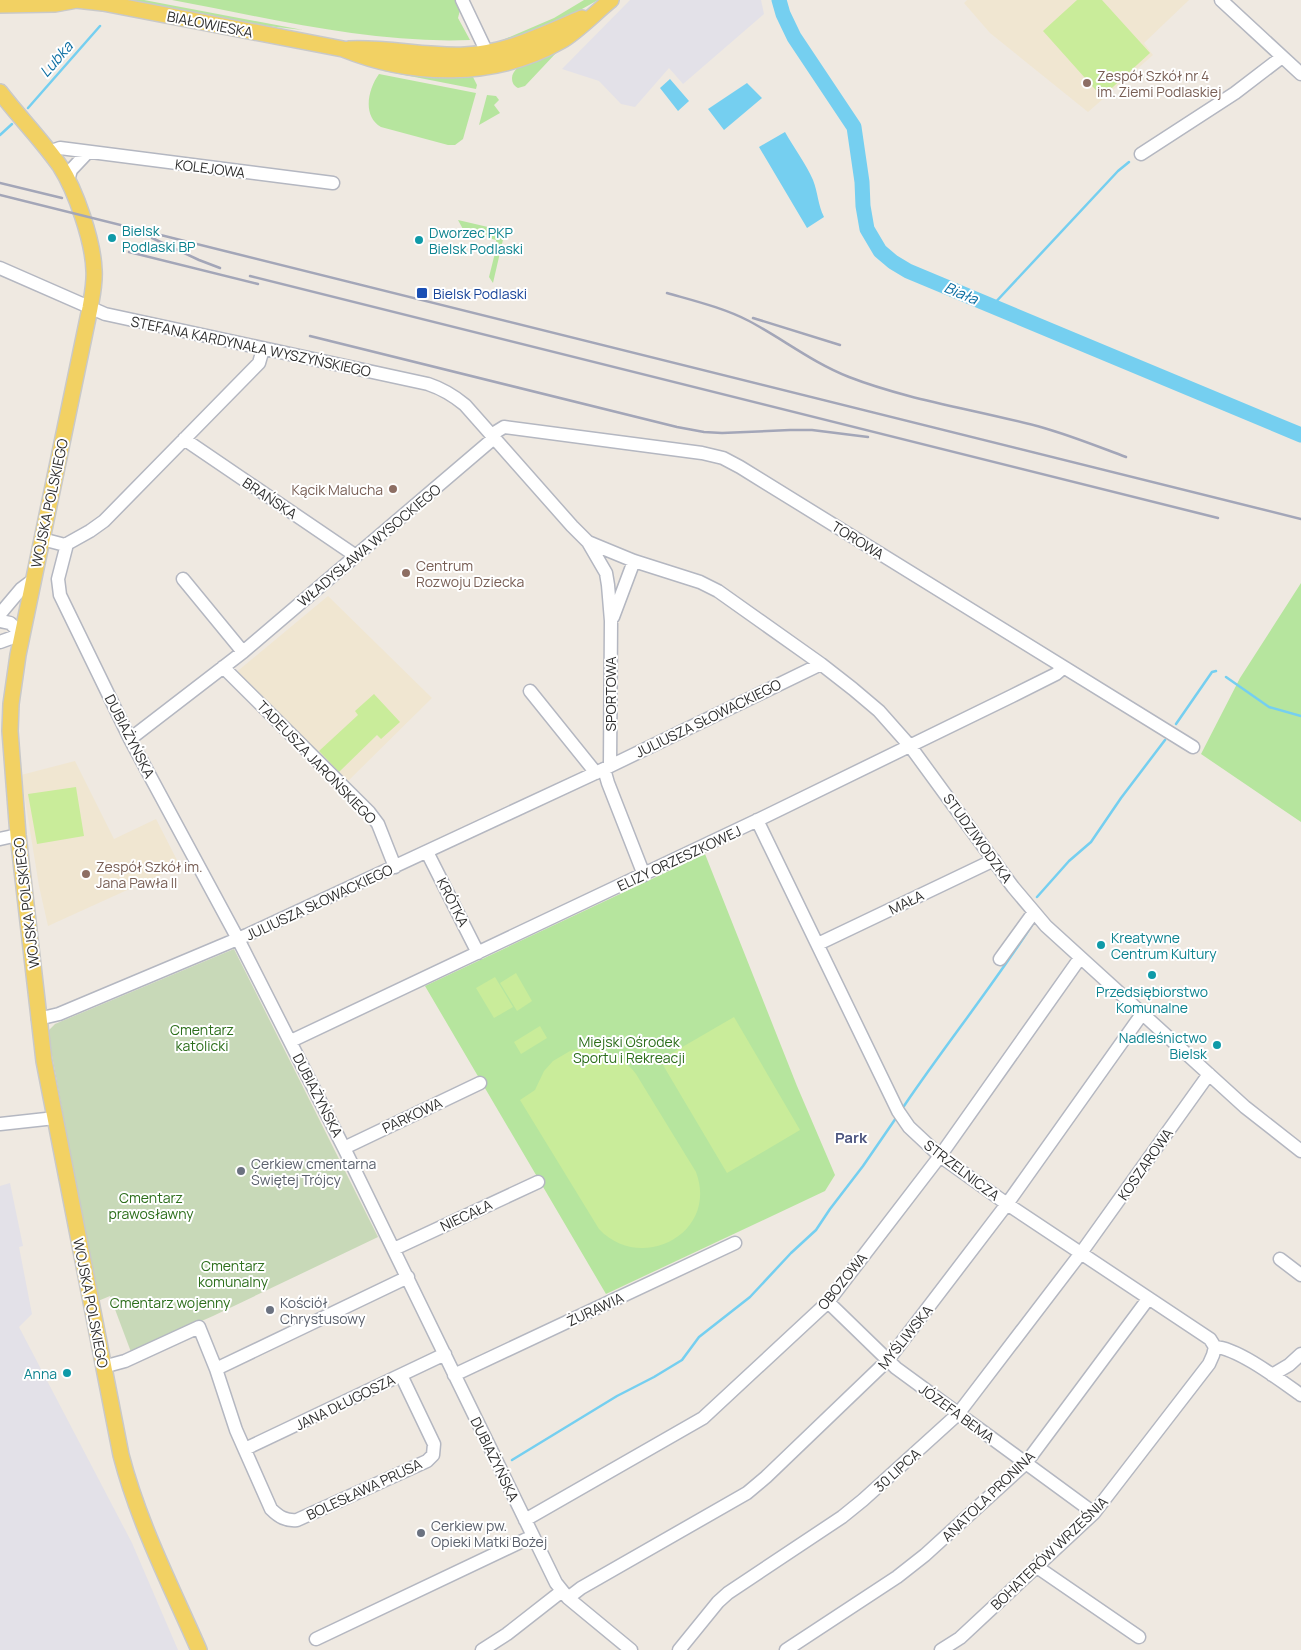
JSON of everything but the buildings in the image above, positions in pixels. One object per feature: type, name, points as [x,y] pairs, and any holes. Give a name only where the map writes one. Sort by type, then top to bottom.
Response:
[{"type":"main road","name":"BIAŁOWIESKA","points":[[0,5],[55,4],[77,0],[343,50],[366,59],[450,71],[494,66],[536,53],[562,40],[611,0]]},
{"type":"main road","name":"BIAŁOWIESKA","points":[[343,50],[368,48],[440,55],[465,55],[488,52],[532,40],[595,13]]},
{"type":"main road","name":"WOJSKA POLSKIEGO","points":[[0,92],[49,152],[68,180],[86,228],[94,262],[94,280],[90,308],[22,634],[11,704],[10,731],[18,835],[38,1019],[44,1061],[121,1456],[133,1500],[147,1535],[199,1650]]},
{"type":"street","points":[[462,0],[494,66]]},
{"type":"street","points":[[1227,2],[1282,58],[1301,74]]},
{"type":"street","points":[[1141,154],[1235,93],[1282,58]]},
{"type":"street","name":"KOLEJOWA","points":[[49,152],[60,148],[333,183]]},
{"type":"street","points":[[68,180],[71,170],[87,152]]},
{"type":"street","name":"STEFANA KARDYNAŁA WYSZYŃSKIEGO","points":[[0,268],[104,314],[428,384],[454,396],[465,405],[493,436]]},
{"type":"street","points":[[42,539],[64,545],[90,531],[104,520],[259,363],[263,349]]},
{"type":"street","name":"TOROWA","points":[[493,436],[504,427],[702,453],[724,458],[740,466],[1193,747]]},
{"type":"street","name":"SPORTOWA","points":[[493,436],[588,542],[606,573],[611,621],[603,769],[644,875]]},
{"type":"street","name":"WŁADYSŁAWA WYSOCKIEGO","points":[[130,739],[243,652],[493,436]]},
{"type":"street","name":"BRAŃSKA","points":[[184,440],[356,556]]},
{"type":"street","name":"SPORTOWA","points":[[588,542],[634,561],[611,621]]},
{"type":"street","name":"DUBIAŻYŃSKA","points":[[64,545],[66,548],[58,579],[60,596],[130,739],[291,1041],[533,1536],[565,1595],[631,1650]]},
{"type":"street","name":"STUDZIWODZKA","points":[[634,561],[700,582],[718,590],[821,664],[879,711],[910,746],[1034,912],[1080,958],[1245,1107],[1301,1151]]},
{"type":"street","points":[[183,579],[243,652]]},
{"type":"street","points":[[0,614],[21,589],[33,580]]},
{"type":"street","points":[[0,621],[10,623],[22,634],[1,642]]},
{"type":"street","points":[[1,642],[18,655]]},
{"type":"street","name":"JULIUSZA SŁOWACKIEGO","points":[[38,1019],[59,1014],[238,939],[603,769],[821,664]]},
{"type":"street","name":"TADEUSZA JAROŃSKIEGO","points":[[223,667],[369,812],[378,824],[395,867]]},
{"type":"street","name":"ELIZY ORZESZKOWEJ","points":[[291,1041],[644,875],[1056,674],[1063,668]]},
{"type":"street","points":[[530,690],[603,769]]},
{"type":"street","name":"STRZELNICZA","points":[[757,820],[899,1114],[909,1127],[940,1156],[1007,1204],[1210,1339],[1215,1347],[1225,1348],[1272,1375],[1301,1395]]},
{"type":"street","points":[[0,839],[18,835]]},
{"type":"street","name":"KRÓTKA","points":[[427,852],[478,953]]},
{"type":"street","name":"MAŁA","points":[[818,944],[994,860]]},
{"type":"street","points":[[1000,959],[1034,912]]},
{"type":"street","name":"OBOZOWA","points":[[525,1520],[703,1418],[828,1302],[940,1156],[1080,958]]},
{"type":"street","name":"MYŚLIWSKA","points":[[482,1650],[565,1595],[581,1588],[747,1494],[888,1360],[1007,1204],[1142,1014]]},
{"type":"street","name":"KOSZAROWA","points":[[1081,1253],[1209,1074]]},
{"type":"street","name":"PARKOWA","points":[[344,1148],[480,1083]]},
{"type":"street","points":[[0,1124],[26,1123],[55,1118]]},
{"type":"street","name":"NIECAŁA","points":[[394,1249],[538,1182]]},
{"type":"street","name":"ŻURAWIA","points":[[454,1375],[735,1243]]},
{"type":"street","name":"30 LIPCA","points":[[679,1650],[713,1608],[728,1593],[842,1517],[958,1414],[1081,1253]]},
{"type":"street","points":[[1280,1259],[1301,1275]]},
{"type":"street","points":[[216,1369],[408,1277]]},
{"type":"street","name":"ANATOLA PRONINA","points":[[786,1650],[897,1577],[925,1555],[1026,1462],[1148,1299]]},
{"type":"street","name":"JÓZEFA BEMA","points":[[828,1302],[896,1368],[1094,1513]]},
{"type":"street","name":"BOLESŁAWA PRUSA","points":[[103,1367],[124,1360],[199,1327],[216,1369],[236,1430],[271,1509],[280,1517],[291,1521],[297,1520],[427,1461],[433,1455],[434,1444],[401,1374]]},
{"type":"street","name":"BOHATERÓW WRZEŚNIA","points":[[941,1650],[960,1638],[1094,1513],[1209,1364],[1214,1355],[1215,1347]]},
{"type":"street","name":"JANA DŁUGOSZA","points":[[245,1449],[445,1354]]},
{"type":"street","points":[[1272,1375],[1290,1365],[1301,1354]]},
{"type":"street","points":[[316,1639],[533,1536]]},
{"type":"street","points":[[1037,1567],[1139,1637]]},
{"type":"shaded area","points":[[630,0],[761,0],[764,14],[683,84],[669,68],[635,107],[621,104],[599,81],[562,69]]},
{"type":"shaded area","name":"Zespół Szkół nr 4 im. Ziemi Podlaskiej","points":[[967,0],[1189,0],[1144,43],[1153,55],[1088,112],[990,33],[964,3]]},
{"type":"shaded area","points":[[328,596],[432,698],[345,784],[234,674]]},
{"type":"shaded area","points":[[75,761],[114,839],[156,819],[180,866],[48,926],[39,886],[21,775]]},
{"type":"shaded area","points":[[10,1183],[23,1246],[19,1247],[32,1314],[19,1327],[132,1543],[178,1650],[0,1650],[0,1186]]},
{"type":"green space","points":[[129,0],[144,0],[303,30],[268,26]]},
{"type":"green space","points":[[172,0],[458,0],[461,6],[458,18],[470,40],[395,38],[358,34],[283,22]]},
{"type":"green space","points":[[584,0],[598,0],[548,28],[491,45],[554,18]]},
{"type":"green space","points":[[1077,0],[1102,0],[1150,53],[1102,97],[1043,31]]},
{"type":"green space","points":[[555,49],[557,52],[525,86],[518,88],[514,85],[512,78],[517,68],[529,60]]},
{"type":"green space","points":[[387,68],[431,75],[473,77],[477,85],[476,89],[384,71]]},
{"type":"green space","points":[[379,74],[476,93],[463,139],[455,145],[448,145],[381,127],[371,116],[369,109],[372,87]]},
{"type":"green space","points":[[487,95],[496,96],[499,100],[494,105],[500,113],[479,125]]},
{"type":"green space","points":[[458,220],[505,231],[493,283],[489,277],[497,245],[496,240],[464,231]]},
{"type":"green space","points":[[1301,583],[1301,822],[1201,754],[1240,678]]},
{"type":"green space","points":[[374,694],[400,722],[381,739],[377,735],[339,772],[319,751],[358,715],[355,711]]},
{"type":"green space","points":[[76,787],[84,836],[37,844],[28,794]]},
{"type":"green space","name":"Miejski Ośrodek Sportu i Rekreacji","points":[[705,854],[797,1086],[835,1175],[825,1191],[606,1294],[425,986]]},
{"type":"green space","points":[[234,949],[378,1237],[213,1316],[131,1352],[110,1296],[98,1301],[48,1034],[49,1030],[55,1024]]},
{"type":"green space","points":[[516,973],[532,1001],[517,1011],[500,983]]},
{"type":"green space","points":[[495,977],[513,1007],[494,1018],[476,988]]},
{"type":"green space","points":[[734,1017],[800,1130],[727,1173],[660,1060]]},
{"type":"green space","points":[[540,1026],[547,1038],[521,1054],[514,1042]]},
{"type":"green space","points":[[583,1048],[613,1054],[631,1067],[696,1172],[700,1194],[696,1213],[686,1229],[672,1240],[654,1247],[635,1248],[616,1242],[599,1229],[520,1100],[535,1090],[544,1071],[553,1061],[570,1051]]},
{"type":"water","points":[[670,79],[689,101],[678,111],[660,88]]},
{"type":"water","points":[[747,83],[762,98],[724,130],[708,109]]},
{"type":"water","points":[[785,132],[813,180],[824,217],[807,228],[759,147]]},
{"type":"waterway","name":"Biała","points":[[779,0],[783,14],[794,37],[854,127],[867,229],[880,251],[893,262],[908,271],[1301,435]]},
{"type":"waterway","name":"Lubka","points":[[28,108],[100,26]]},
{"type":"waterway","name":"Lubka","points":[[0,135],[12,124]]},
{"type":"waterway","points":[[992,306],[1118,171],[1129,162]]},
{"type":"waterway","points":[[1176,724],[1212,672],[1216,671]]},
{"type":"waterway","points":[[1226,677],[1269,707],[1301,716]]},
{"type":"waterway","points":[[1037,897],[1069,861],[1091,842],[1121,798],[1165,740]]},
{"type":"waterway","points":[[904,1106],[1032,925]]},
{"type":"waterway","points":[[512,1460],[617,1396],[682,1360],[699,1337],[750,1297],[791,1253],[816,1230],[896,1118]]},
{"type":"railway","points":[[0,183],[62,198]]},
{"type":"railway","points":[[0,195],[1301,519]]},
{"type":"railway","points":[[152,238],[220,268]]},
{"type":"railway","points":[[129,252],[258,284]]},
{"type":"railway","points":[[250,276],[1218,518]]},
{"type":"railway","points":[[667,293],[739,316],[823,365],[849,377],[896,393],[1044,428],[1126,457]]},
{"type":"railway","points":[[753,318],[840,345]]},
{"type":"railway","points":[[310,336],[677,427],[704,432],[812,430],[868,437]]},
{"type":"place","name":"Zespół Szkół nr 4 im. Ziemi Podlaskiej","points":[[1087,83]]},
{"type":"place","name":"Bielsk Podlaski BP","points":[[112,238]]},
{"type":"place","name":"Dworzec PKP Bielsk Podlaski","points":[[419,240]]},
{"type":"place","name":"Bielsk Podlaski","points":[[422,293]]},
{"type":"place","name":"Kącik Malucha","points":[[393,489]]},
{"type":"place","name":"Centrum Rozwoju Dziecka","points":[[406,573]]},
{"type":"place","name":"Zespół Szkół im. Jana Pawła II","points":[[86,874]]},
{"type":"place","name":"Kreatywne Centrum Kultury","points":[[1101,945]]},
{"type":"place","name":"Przedsiębiorstwo Komunalne","points":[[1152,975]]},
{"type":"place","name":"Nadleśnictwo Bielsk","points":[[1217,1045]]},
{"type":"place","name":"Cerkiew cmentarna Świętej Trójcy","points":[[241,1171]]},
{"type":"place","name":"Kościół Chrystusowy","points":[[270,1310]]},
{"type":"place","name":"Anna","points":[[67,1373]]},
{"type":"place","name":"Cerkiew pw. Opieki Matki Bożej","points":[[421,1533]]},
{"type":"district","name":"Park","points":[[851,1137]]},
{"type":"park label","name":"Cmentarz katolicki","points":[[202,1038]]},
{"type":"park label","name":"Cmentarz prawosławny","points":[[151,1206]]},
{"type":"park label","name":"Cmentarz komunalny","points":[[233,1274]]},
{"type":"park label","name":"Cmentarz wojenny","points":[[170,1302]]}]
